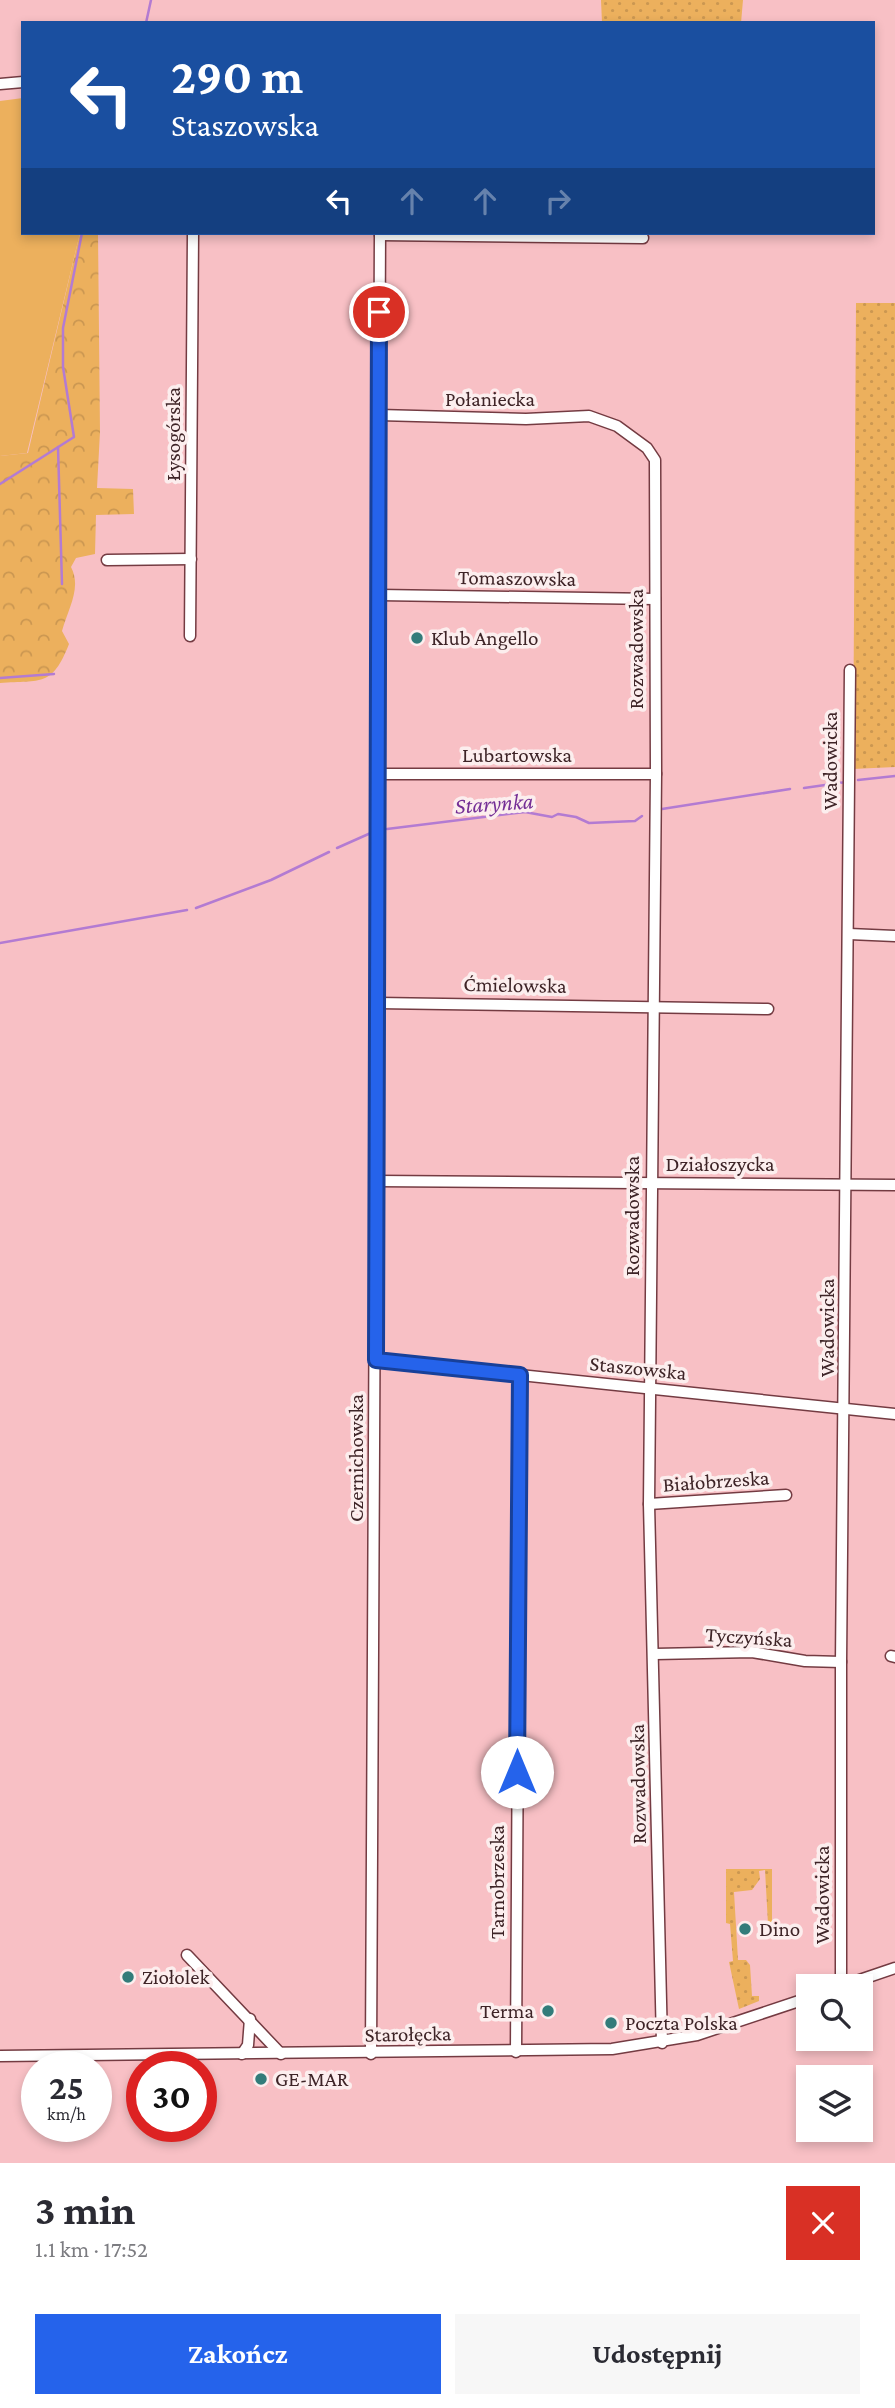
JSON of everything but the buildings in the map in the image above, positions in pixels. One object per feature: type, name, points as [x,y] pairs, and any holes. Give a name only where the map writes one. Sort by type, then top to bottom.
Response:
[{"type":"street","points":[[0,84],[21,82]]},
{"type":"street","name":"Łysogórska","points":[[190,636],[193,235]]},
{"type":"street","name":"Czernichowska","points":[[371,2054],[380,235]]},
{"type":"street","points":[[446,235],[643,238]]},
{"type":"street","name":"Połaniecka","points":[[379,415],[600,418]]},
{"type":"street","name":"Rozwadowska","points":[[600,418],[641,443],[653,455],[656,774],[649,1504],[655,1654],[662,2043]]},
{"type":"street","points":[[107,560],[191,559]]},
{"type":"street","name":"Tomaszowska","points":[[379,595],[655,598]]},
{"type":"street","name":"Wadowicka","points":[[842,1974],[841,1662],[850,670]]},
{"type":"street","name":"Lubartowska","points":[[378,774],[656,774]]},
{"type":"street","points":[[849,934],[895,936]]},
{"type":"street","name":"Ćmielowska","points":[[377,1003],[768,1009]]},
{"type":"street","name":"Działoszycka","points":[[377,1181],[895,1185]]},
{"type":"street","name":"Staszowska","points":[[376,1360],[895,1414]]},
{"type":"street","name":"Tarnobrzeska","points":[[516,2052],[520,1375]]},
{"type":"street","name":"Białobrzeska","points":[[649,1504],[786,1495]]},
{"type":"street","name":"Tyczyńska","points":[[655,1654],[752,1652],[805,1661],[841,1662]]},
{"type":"street","points":[[187,1955],[281,2054]]},
{"type":"street","points":[[873,1975],[895,1968]]},
{"type":"street","name":"Starołęcka","points":[[0,2056],[371,2054],[612,2049],[662,2043],[717,2029],[796,2002]]},
{"type":"street","points":[[242,2054],[248,2045],[250,2019]]},
{"type":"green space","points":[[601,0],[743,0],[741,21],[602,21]]},
{"type":"green space","points":[[21,98],[21,235],[80,235],[27,453],[0,456],[0,101]]},
{"type":"green space","points":[[80,235],[98,235],[100,432],[97,488],[133,489],[134,514],[96,515],[95,554],[76,558],[71,567],[75,591],[62,631],[69,644],[57,668],[36,681],[0,683],[0,456],[28,453]]},
{"type":"green space","points":[[856,303],[895,303],[895,767],[853,769]]},
{"type":"green space","points":[[726,1869],[772,1869],[772,1927],[768,1924],[765,1870],[759,1871],[760,1879],[752,1890],[734,1892],[738,1960],[746,1960],[750,1965],[752,1996],[759,1996],[759,2001],[739,2009],[729,1962],[733,1961],[730,1924],[726,1923]]},
{"type":"waterway","points":[[146,21],[151,0]]},
{"type":"waterway","points":[[0,484],[74,437],[63,367],[63,328],[82,235]]},
{"type":"waterway","points":[[58,447],[62,584]]},
{"type":"waterway","points":[[0,678],[54,674]]},
{"type":"waterway","name":"Starynka","points":[[858,780],[895,776]]},
{"type":"waterway","name":"Starynka","points":[[804,788],[846,782]]},
{"type":"waterway","name":"Starynka","points":[[662,809],[790,789]]},
{"type":"waterway","name":"Starynka","points":[[387,829],[525,812],[552,817],[558,814],[576,817],[589,823],[635,821],[642,816]]},
{"type":"waterway","name":"Starynka","points":[[337,848],[373,832]]},
{"type":"waterway","name":"Starynka","points":[[196,908],[271,880],[329,852]]},
{"type":"waterway","name":"Starynka","points":[[0,943],[187,910]]},
{"type":"place","name":"Klub Angello","points":[[417,638]]},
{"type":"place","name":"Dino","points":[[745,1929]]},
{"type":"place","name":"Ziołolek","points":[[128,1977]]},
{"type":"place","name":"Terma","points":[[548,2011]]},
{"type":"place","name":"Poczta Polska","points":[[611,2023]]},
{"type":"place","name":"GE-MAR","points":[[261,2079]]},
{"type":"route","points":[[379,312],[376,1360],[520,1375],[517,1772]]}]
